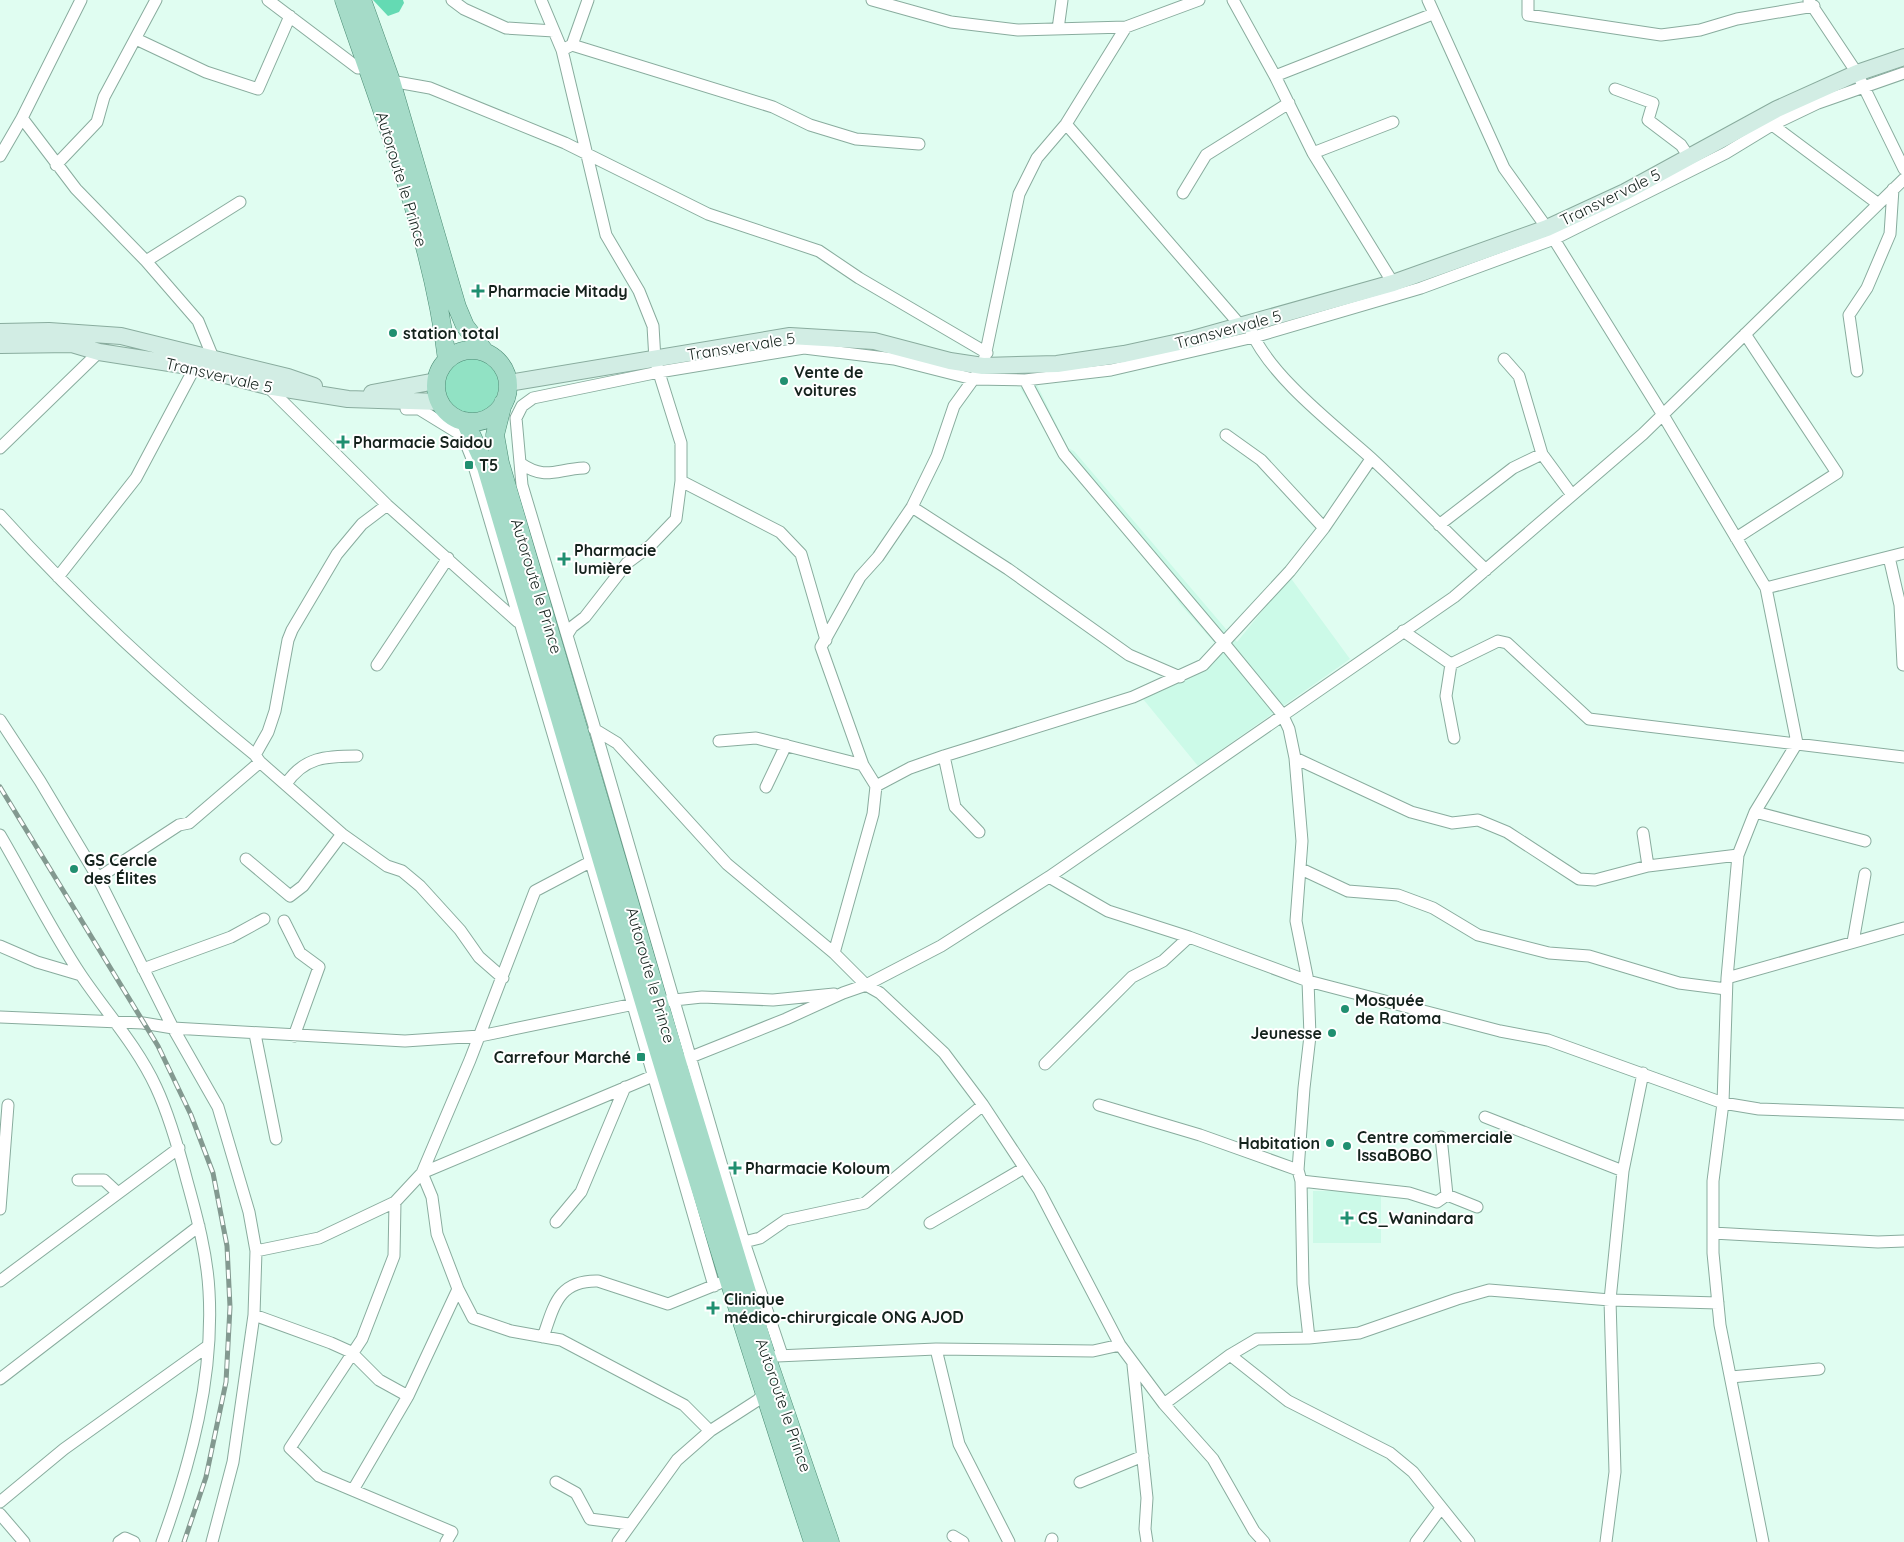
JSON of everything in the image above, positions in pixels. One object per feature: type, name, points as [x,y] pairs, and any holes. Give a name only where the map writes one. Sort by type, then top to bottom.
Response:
[{"type":"main road","name":"Autoroute le Prince","points":[[344,0],[401,168],[434,286],[447,360]]},
{"type":"main road","name":"Autoroute le Prince","points":[[362,0],[391,81],[457,307],[465,326],[485,352]]},
{"type":"main road","name":"Transvervale 5","points":[[508,383],[657,366],[790,336],[874,341],[950,361],[981,366],[1057,364],[1124,354],[1248,329],[1551,234],[1689,157],[1860,80],[1904,57]]},
{"type":"main road","name":"Transvervale 5","points":[[0,332],[50,331],[120,336],[288,377],[324,390],[370,394],[436,382]]},
{"type":"main road","name":"Transvervale 5","points":[[0,345],[72,344],[99,352],[195,367],[267,386],[348,399],[440,402]]},
{"type":"main road","points":[[465,350],[485,352],[501,364],[508,383],[503,404],[487,418],[465,421],[446,411],[440,402],[436,382],[440,370],[447,360],[465,350]]},
{"type":"main road","name":"Autoroute le Prince","points":[[503,404],[495,435],[500,463],[541,576],[588,730],[652,1002]]},
{"type":"main road","name":"Autoroute le Prince","points":[[465,421],[486,467],[488,494],[652,1002],[671,1067],[721,1283],[764,1393],[813,1542]]},
{"type":"main road","name":"Autoroute le Prince","points":[[671,1067],[775,1357],[830,1542]]},
{"type":"street","points":[[0,156],[22,118],[81,0]]},
{"type":"street","points":[[56,165],[97,122],[104,97],[156,0]]},
{"type":"street","points":[[268,0],[358,68],[366,67]]},
{"type":"street","points":[[452,0],[464,9],[506,28],[554,31]]},
{"type":"street","points":[[541,0],[554,31],[567,48],[587,154],[606,235],[639,291],[653,326],[657,366],[681,443],[681,481],[676,519],[650,546],[627,563],[585,617],[572,627],[566,635]]},
{"type":"street","points":[[567,48],[588,0]]},
{"type":"street","points":[[872,0],[951,22],[1018,30],[1126,27],[1199,0]]},
{"type":"street","points":[[1058,29],[1062,0]]},
{"type":"street","points":[[1233,0],[1275,76],[1313,153],[1394,283]]},
{"type":"street","points":[[1428,0],[1504,168],[1551,234],[1663,415],[1766,588],[1797,743],[1755,812],[1738,855],[1726,984],[1722,1103],[1714,1181],[1713,1233],[1718,1302],[1763,1542]]},
{"type":"street","points":[[1528,0],[1528,15],[1661,35],[1700,30],[1737,19],[1811,3],[1860,80],[1904,169]]},
{"type":"street","points":[[1275,76],[1433,14]]},
{"type":"street","points":[[136,40],[206,72],[258,88],[290,16]]},
{"type":"street","points":[[834,953],[873,814],[876,786],[863,765],[821,647],[860,577],[878,557],[912,507],[937,456],[954,406],[981,366],[1019,194],[1037,158],[1066,124],[1126,27]]},
{"type":"street","points":[[567,48],[772,106],[810,125],[856,139],[919,144]]},
{"type":"street","points":[[1860,80],[1904,73]]},
{"type":"street","points":[[391,81],[430,88],[565,142],[708,214],[819,251],[981,366],[1025,380],[1111,370],[1248,329],[1421,288],[1551,234],[1726,153],[1767,121],[1877,203]]},
{"type":"street","points":[[1615,89],[1654,103],[1648,120],[1681,145],[1689,157]]},
{"type":"street","points":[[1183,193],[1206,155],[1289,103]]},
{"type":"street","points":[[22,118],[76,189],[146,261],[198,321],[214,360]]},
{"type":"street","points":[[1313,153],[1393,122]]},
{"type":"street","points":[[1066,124],[1248,329],[1277,369],[1324,418],[1372,459],[1486,570]]},
{"type":"street","points":[[422,1173],[843,993],[866,985],[941,946],[1049,877],[1282,714],[1454,597],[1663,415],[1877,203],[1904,179]]},
{"type":"street","points":[[1857,370],[1848,315],[1867,288],[1890,234],[1892,189]]},
{"type":"street","points":[[146,261],[240,202]]},
{"type":"street","points":[[1736,538],[1837,473],[1745,334]]},
{"type":"street","points":[[0,448],[99,352]]},
{"type":"street","points":[[1504,359],[1519,376],[1542,454],[1572,495]]},
{"type":"street","points":[[657,366],[533,398],[522,406],[516,418],[522,485],[541,576],[566,635],[588,730],[617,743],[726,864],[834,953],[866,985],[880,993],[944,1053],[983,1105],[1039,1190],[1120,1345],[1164,1404],[1213,1459],[1254,1531],[1264,1542]]},
{"type":"street","points":[[58,577],[136,478],[195,367]]},
{"type":"street","points":[[1025,380],[1064,454],[1223,642],[1282,714],[1289,728],[1295,758],[1302,841],[1296,922],[1308,981],[1310,1036],[1304,1088],[1300,1176],[1303,1284],[1309,1338]]},
{"type":"street","points":[[267,386],[387,505],[519,624]]},
{"type":"street","points":[[348,399],[357,408],[419,409],[463,436],[488,494],[519,624],[590,862],[652,1002],[671,1067],[744,1242],[775,1357],[936,1349],[1094,1351],[1120,1345]]},
{"type":"street","points":[[1226,435],[1261,460],[1324,528]]},
{"type":"street","points":[[1439,525],[1513,468],[1542,454]]},
{"type":"street","points":[[876,786],[910,768],[944,756],[1133,697],[1180,677],[1203,664],[1290,571],[1324,528],[1372,459]]},
{"type":"street","points":[[520,463],[533,472],[554,473],[584,468]]},
{"type":"street","points":[[681,481],[780,532],[801,554],[826,640]]},
{"type":"street","points":[[98,878],[179,825],[189,823],[258,758],[275,711],[288,640],[292,630],[337,554],[362,524],[387,505]]},
{"type":"street","points":[[912,507],[1008,569],[1129,655],[1180,677]]},
{"type":"street","points":[[0,515],[58,577],[194,705],[258,758],[342,834],[387,866],[402,871],[420,886],[460,930],[479,957],[503,978]]},
{"type":"street","points":[[1766,588],[1904,553]]},
{"type":"street","points":[[1889,557],[1900,605],[1903,666]]},
{"type":"street","points":[[377,665],[448,558]]},
{"type":"street","points":[[1403,632],[1451,664]]},
{"type":"street","points":[[1451,664],[1498,641],[1507,643],[1588,719],[1904,756]]},
{"type":"street","points":[[1451,664],[1446,696],[1454,738]]},
{"type":"street","points":[[0,720],[40,781],[98,878],[173,1028],[218,1107],[249,1212],[256,1251],[254,1315],[233,1462],[212,1542]]},
{"type":"street","points":[[719,741],[756,738],[863,765]]},
{"type":"street","points":[[766,787],[786,745]]},
{"type":"street","points":[[286,784],[295,771],[317,760],[330,756],[357,756]]},
{"type":"street","points":[[944,756],[955,807],[980,832]]},
{"type":"street","points":[[1295,758],[1412,812],[1452,823],[1478,820],[1507,832],[1579,879],[1595,880],[1648,866],[1738,855]]},
{"type":"street","points":[[1755,812],[1865,841]]},
{"type":"street","points":[[1643,833],[1648,866]]},
{"type":"street","points":[[246,859],[290,896],[303,886],[342,834]]},
{"type":"street","points":[[0,835],[81,975],[117,1023],[155,1086],[178,1148],[200,1226],[209,1290],[208,1346],[197,1431],[181,1491],[162,1542]]},
{"type":"street","points":[[256,1251],[319,1238],[395,1202],[422,1173],[480,1036],[536,891],[590,862]]},
{"type":"street","points":[[1301,869],[1348,891],[1398,895],[1407,898],[1433,908],[1478,935],[1549,953],[1589,956],[1679,983],[1726,984],[1853,942],[1904,928]]},
{"type":"street","points":[[1853,942],[1865,874]]},
{"type":"street","points":[[1049,877],[1108,911],[1190,937],[1308,981],[1500,1031],[1548,1040],[1722,1103],[1759,1109],[1904,1114]]},
{"type":"street","points":[[143,969],[231,936],[264,919]]},
{"type":"street","points":[[284,921],[300,954],[320,967],[294,1036]]},
{"type":"street","points":[[1045,1064],[1132,977],[1163,962],[1190,937]]},
{"type":"street","points":[[0,946],[37,962],[81,975]]},
{"type":"street","points":[[0,1016],[144,1023],[173,1028],[255,1034],[406,1041],[480,1036],[652,1002],[702,997],[773,1000],[843,993]]},
{"type":"street","points":[[255,1034],[276,1139]]},
{"type":"street","points":[[1606,1542],[1616,1472],[1610,1300],[1622,1171],[1643,1073]]},
{"type":"street","points":[[556,1222],[580,1192],[625,1087]]},
{"type":"street","points":[[0,1209],[8,1105]]},
{"type":"street","points":[[744,1242],[760,1238],[786,1220],[865,1203],[983,1105]]},
{"type":"street","points":[[1099,1105],[1200,1135],[1300,1176],[1408,1193],[1437,1202],[1447,1195]]},
{"type":"street","points":[[1485,1117],[1622,1171]]},
{"type":"street","points":[[1441,1138],[1447,1195]]},
{"type":"street","points":[[0,1281],[178,1148]]},
{"type":"street","points":[[930,1223],[1024,1168]]},
{"type":"street","points":[[422,1173],[432,1198],[436,1234],[458,1289],[473,1318],[511,1331],[562,1340],[684,1405],[710,1431]]},
{"type":"street","points":[[78,1180],[104,1180],[118,1193]]},
{"type":"street","points":[[1447,1195],[1477,1207]]},
{"type":"street","points":[[395,1202],[394,1256],[362,1339],[351,1352],[290,1448],[319,1476],[452,1532],[446,1542]]},
{"type":"street","points":[[0,1379],[200,1226]]},
{"type":"street","points":[[1713,1233],[1878,1242],[1904,1240]]},
{"type":"street","points":[[542,1337],[558,1297],[567,1288],[587,1281],[598,1281],[668,1304],[721,1283]]},
{"type":"street","points":[[352,1490],[408,1396],[458,1289]]},
{"type":"street","points":[[1164,1404],[1230,1355],[1257,1339],[1309,1338],[1359,1333],[1457,1299],[1489,1290],[1610,1300],[1718,1302]]},
{"type":"street","points":[[254,1315],[332,1343],[351,1352],[380,1380],[408,1396]]},
{"type":"street","points":[[0,1502],[64,1449],[208,1346]]},
{"type":"street","points":[[936,1349],[960,1444],[1009,1542]]},
{"type":"street","points":[[1230,1355],[1288,1401],[1390,1453],[1414,1472],[1469,1542]]},
{"type":"street","points":[[1133,1364],[1147,1498],[1145,1529],[1147,1542]]},
{"type":"street","points":[[1731,1378],[1819,1369]]},
{"type":"street","points":[[618,1542],[677,1460],[710,1431],[758,1400],[764,1393]]},
{"type":"street","points":[[1080,1482],[1143,1456]]},
{"type":"street","points":[[556,1482],[576,1493],[590,1520],[630,1524]]},
{"type":"street","points":[[1416,1542],[1441,1508]]},
{"type":"street","points":[[0,1514],[24,1542]]},
{"type":"street","points":[[120,1542],[124,1538],[134,1542]]},
{"type":"shaded area","points":[[1036,383],[1068,448],[1074,451],[1237,642],[1290,577],[1350,659],[1198,766],[1143,699],[1194,676],[1222,651],[1180,604],[1127,529],[1062,453],[1020,388]]},
{"type":"shaded area","name":"CS_Wanindara","points":[[1313,1191],[1355,1191],[1356,1194],[1381,1194],[1381,1243],[1313,1243]]},
{"type":"green space","points":[[373,0],[403,0],[404,3],[399,12],[388,16]]},
{"type":"green space","points":[[470,356],[486,361],[494,369],[499,385],[494,401],[486,409],[470,414],[454,409],[446,401],[441,385],[446,369],[454,361]]},
{"type":"railway","points":[[0,787],[158,1046],[191,1115],[213,1173],[227,1246],[230,1307],[226,1382],[206,1477],[184,1542]]},
{"type":"place","name":"Pharmacie Mitady","points":[[478,291]]},
{"type":"place","name":"station total","points":[[393,333]]},
{"type":"place","name":"Vente de voitures","points":[[784,381]]},
{"type":"place","name":"Pharmacie Saidou","points":[[343,442]]},
{"type":"place","name":"T5","points":[[469,465]]},
{"type":"place","name":"Pharmacie lumière","points":[[564,559]]},
{"type":"place","name":"GS Cercle des Élites","points":[[74,869]]},
{"type":"place","name":"Mosquée de Ratoma","points":[[1345,1009]]},
{"type":"place","name":"Jeunesse","points":[[1332,1033]]},
{"type":"place","name":"Carrefour Marché","points":[[641,1057]]},
{"type":"place","name":"Habitation","points":[[1330,1143]]},
{"type":"place","name":"Centre commerciale IssaBOBO","points":[[1347,1146]]},
{"type":"place","name":"Pharmacie Koloum","points":[[735,1168]]},
{"type":"place","name":"CS_Wanindara","points":[[1347,1218]]},
{"type":"place","name":"Clinique médico-chirurgicale ONG AJOD","points":[[713,1308]]}]
